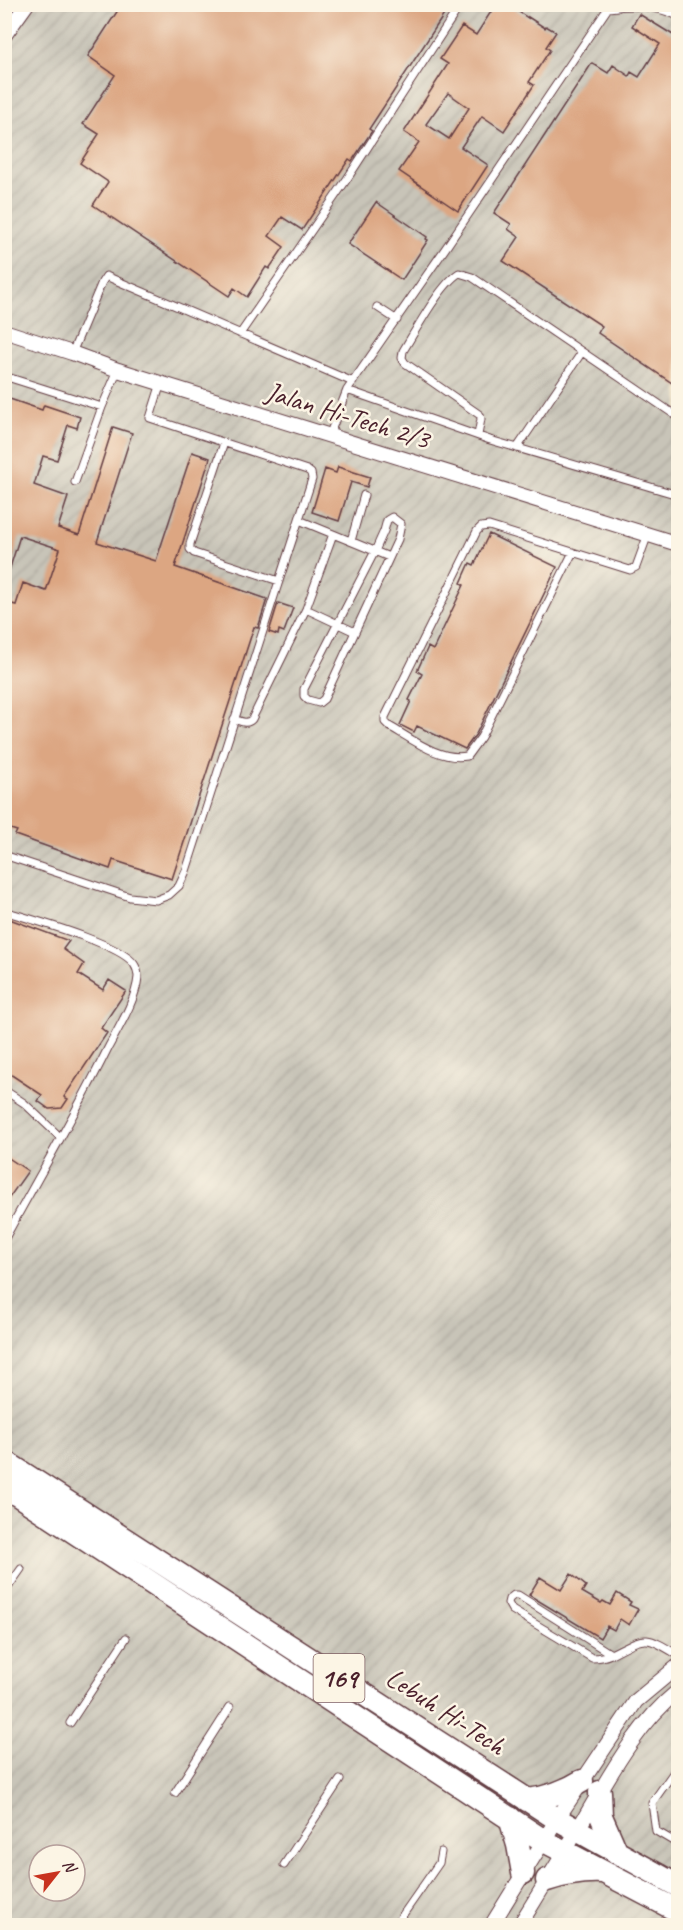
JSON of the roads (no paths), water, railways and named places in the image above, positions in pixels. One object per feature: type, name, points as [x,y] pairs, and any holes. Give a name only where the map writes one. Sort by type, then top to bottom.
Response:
[{"type":"main road","name":"Lebuh Hi-Tech","points":[[4,1461],[557,1819],[678,1886]]},
{"type":"main road","name":"Lebuh Hi-Tech","points":[[4,1486],[544,1841],[678,1911]]},
{"type":"main road","points":[[527,1800],[546,1798],[565,1791],[591,1787],[617,1853]]},
{"type":"main road","points":[[510,1818],[523,1873]]},
{"type":"main road","points":[[547,1880],[585,1871],[604,1872]]},
{"type":"street","points":[[4,36],[27,4]]},
{"type":"street","name":"Jalan Hi-Tech 2/3","points":[[4,331],[118,370],[678,544]]},
{"type":"street","points":[[519,1926],[577,1831],[591,1787],[636,1701],[678,1666]]},
{"type":"street","points":[[491,1926],[557,1819],[591,1787],[668,1699],[678,1691]]},
{"type":"lane","points":[[240,334],[347,179],[460,4]]},
{"type":"lane","points":[[329,436],[347,390],[397,320],[605,7],[630,5],[658,8],[678,16]]},
{"type":"lane","points":[[478,435],[480,415],[405,363],[402,358],[403,351],[452,278],[459,273],[472,277],[678,417]]},
{"type":"lane","points":[[72,353],[106,276],[353,382]]},
{"type":"lane","points":[[377,307],[397,320]]},
{"type":"lane","points":[[517,448],[582,352]]},
{"type":"lane","points":[[75,482],[118,370]]},
{"type":"lane","points":[[4,376],[102,407]]},
{"type":"lane","points":[[4,855],[130,897],[156,900],[169,895],[179,886],[186,871],[312,479],[312,473],[150,418],[160,383]]},
{"type":"lane","points":[[347,390],[517,448],[678,495]]},
{"type":"lane","points":[[224,442],[190,549],[194,553],[279,581]]},
{"type":"lane","points":[[351,541],[364,495]]},
{"type":"lane","points":[[392,517],[401,524],[398,539],[324,699],[320,703],[308,700],[304,696],[304,689],[375,551],[387,520],[392,517]]},
{"type":"lane","points":[[299,520],[389,557]]},
{"type":"lane","points":[[573,552],[481,737],[467,756],[456,758],[436,753],[388,726],[385,717],[481,527],[489,526],[573,552],[630,570],[636,567],[648,534]]},
{"type":"lane","points":[[234,719],[245,723],[252,719],[306,609],[333,534]]},
{"type":"lane","points":[[306,609],[355,632]]},
{"type":"lane","points":[[4,911],[81,935],[127,957],[134,965],[138,975],[130,1006],[78,1109],[60,1137],[4,1240]]},
{"type":"lane","points":[[4,1090],[24,1103],[60,1137]]},
{"type":"lane","points":[[4,1593],[21,1569]]},
{"type":"lane","points":[[611,1654],[518,1595],[514,1594],[508,1599],[512,1610],[592,1658],[611,1654],[638,1640],[646,1639],[653,1640],[678,1655]]},
{"type":"lane","points":[[70,1723],[126,1638]]},
{"type":"lane","points":[[175,1792],[230,1707]]},
{"type":"lane","points":[[678,1767],[652,1803],[656,1831],[678,1842]]},
{"type":"lane","points":[[284,1865],[340,1780]]},
{"type":"lane","points":[[395,1926],[439,1863],[441,1852]]}]
